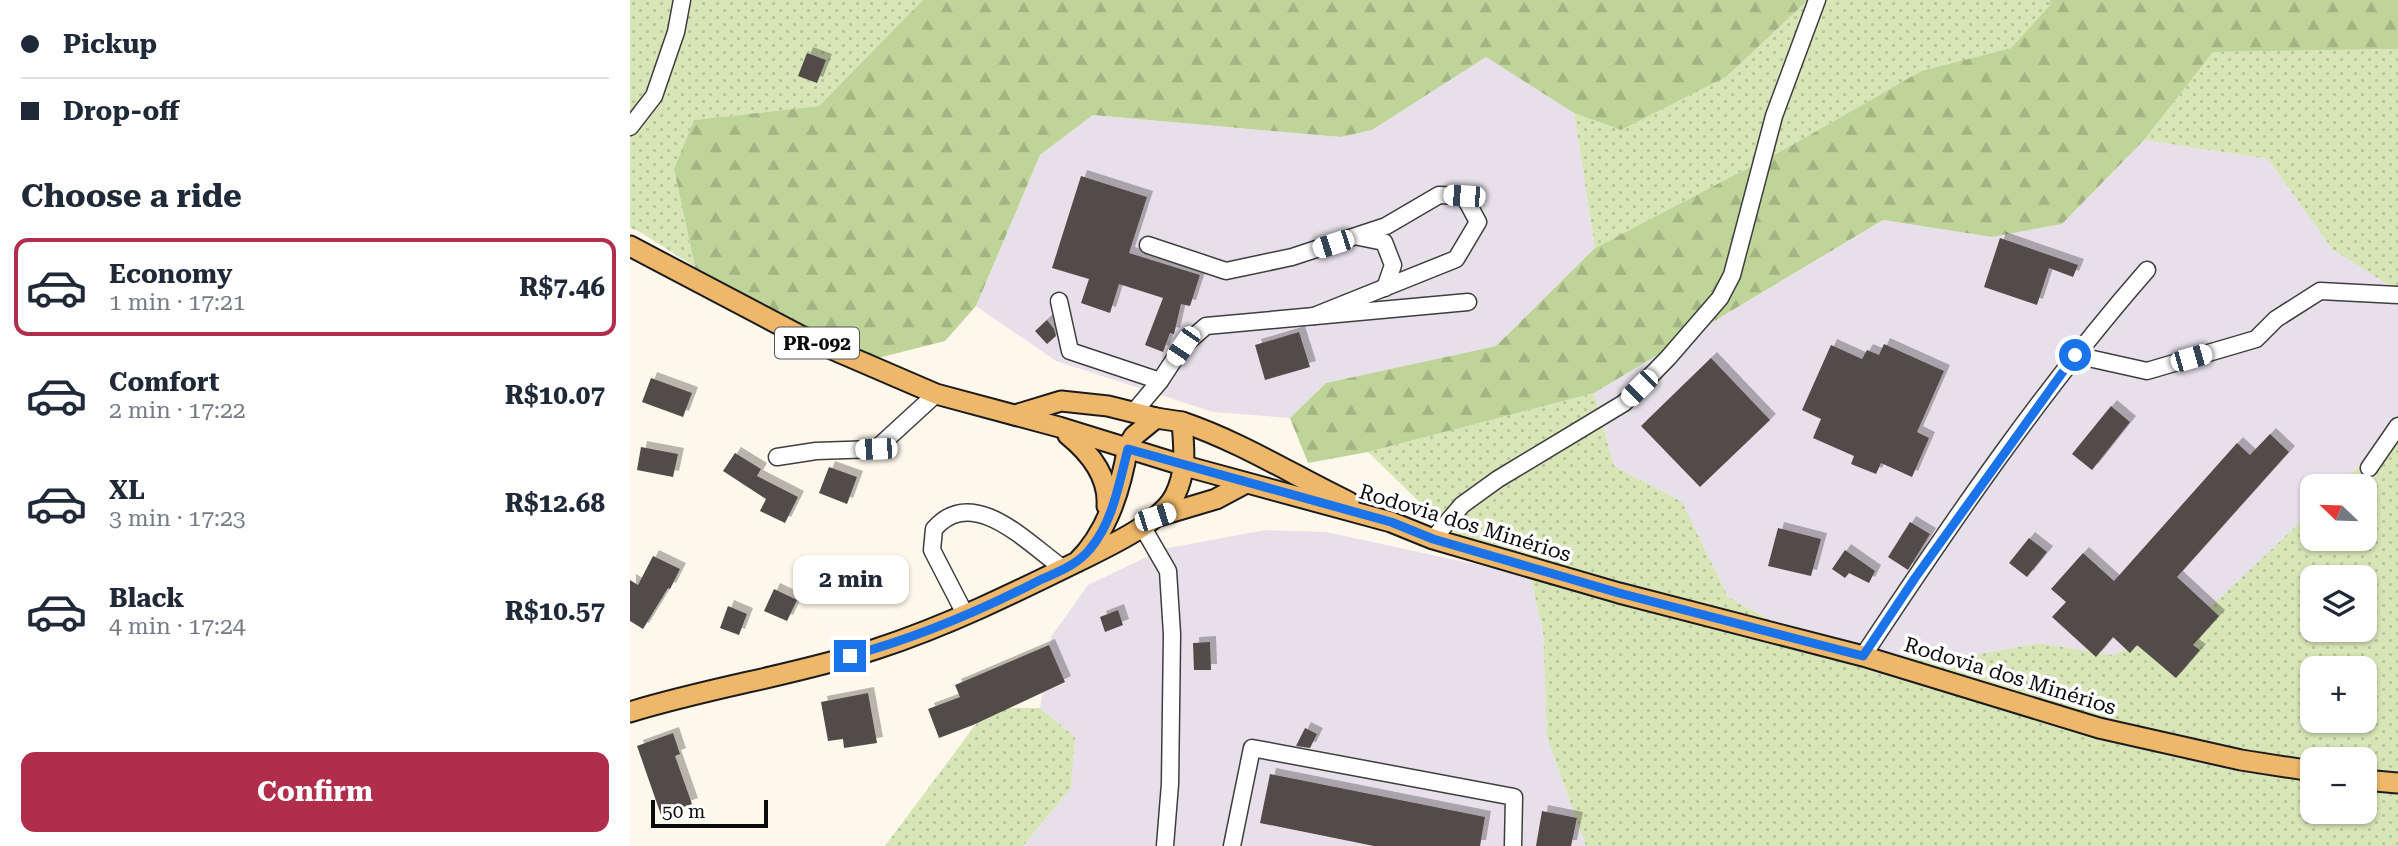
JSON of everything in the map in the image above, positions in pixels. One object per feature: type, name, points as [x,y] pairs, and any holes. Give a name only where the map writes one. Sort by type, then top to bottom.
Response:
[{"type":"main road","name":"Rodovia dos Minérios","points":[[630,246],[799,335],[936,394],[1391,522],[1433,539],[1619,593],[1863,656],[2099,728],[2241,760],[2300,769]]},
{"type":"main road","points":[[1014,416],[1062,401],[1108,406],[1182,422],[1269,459],[1391,522]]},
{"type":"main road","points":[[1071,565],[1090,550],[1104,530],[1134,436],[1156,418]]},
{"type":"main road","points":[[630,712],[680,696],[874,649],[931,629],[1122,540],[1149,522],[1174,497],[1185,466],[1182,422]]},
{"type":"main road","points":[[1059,428],[1085,449],[1103,480],[1107,493],[1104,530]]},
{"type":"main road","points":[[1149,522],[1216,499],[1246,482]]},
{"type":"main road","points":[[2377,781],[2398,783]]},
{"type":"street","points":[[630,127],[654,96],[676,32],[682,0]]},
{"type":"street","points":[[1433,539],[1461,505],[1624,403],[1668,358],[1720,298],[1732,275],[1774,116],[1817,0]]},
{"type":"street","points":[[1148,245],[1226,271],[1292,257],[1387,226],[1439,195],[1464,196],[1478,222],[1456,259],[1314,316]]},
{"type":"street","points":[[1354,237],[1384,242],[1393,265],[1385,288]]},
{"type":"street","points":[[1863,656],[1915,578],[2075,355],[2147,270]]},
{"type":"street","points":[[2075,355],[2147,371],[2256,339],[2276,319],[2320,291],[2398,295]]},
{"type":"street","points":[[1059,301],[1070,351],[1160,381]]},
{"type":"street","points":[[1133,412],[1160,381],[1183,346],[1206,326],[1468,302]]},
{"type":"street","points":[[777,457],[816,451],[876,449],[936,394]]},
{"type":"street","points":[[2369,468],[2398,426]]},
{"type":"street","points":[[965,614],[932,550],[934,528],[950,515],[975,512],[998,520],[1071,565]]},
{"type":"street","points":[[1149,522],[1168,571],[1172,634],[1170,784],[1165,846]]},
{"type":"street","points":[[1234,846],[1252,748],[1514,797],[1513,846]]},
{"type":"shaded area","points":[[1486,57],[1574,113],[1595,248],[1496,346],[1326,383],[1290,418],[1213,412],[1056,361],[976,306],[1040,155],[1093,115],[1341,137],[1372,130]]},
{"type":"shaded area","points":[[2144,140],[2268,159],[2332,249],[2398,291],[2398,421],[2382,445],[2351,474],[2300,474],[2300,522],[2202,615],[2113,655],[2039,643],[1946,660],[1895,656],[1772,621],[1728,597],[1682,502],[1614,466],[1594,393],[1883,220],[1992,237],[2062,224]]},
{"type":"shaded area","points":[[1265,530],[1326,532],[1530,576],[1543,631],[1547,737],[1586,846],[1023,846],[1071,788],[1075,737],[1040,708],[1051,637],[1088,585],[1163,549]]},
{"type":"green space","points":[[630,0],[923,0],[819,106],[694,120],[674,169],[695,267],[630,228]]},
{"type":"green space","points":[[923,0],[1808,0],[1726,77],[1621,130],[1574,113],[1486,57],[1372,130],[1341,137],[1093,115],[1040,155],[976,306],[945,341],[874,359],[790,326],[695,267],[674,169],[694,120],[819,106]]},
{"type":"green space","points":[[1808,0],[2050,0],[2050,5],[2011,48],[1921,71],[1794,144],[1595,248],[1574,113],[1621,130],[1726,77]]},
{"type":"green space","points":[[2050,0],[2398,0],[2398,49],[2213,52],[2144,140],[2062,224],[1992,237],[1883,220],[1594,393],[1368,452],[1308,463],[1290,418],[1326,383],[1496,346],[1595,248],[1794,144],[1921,71],[2011,48],[2050,5]]},
{"type":"green space","points":[[2398,49],[2398,291],[2332,249],[2268,159],[2144,140],[2213,52]]},
{"type":"green space","points":[[1594,393],[1614,466],[1682,502],[1728,597],[1772,621],[1895,656],[1946,660],[2039,643],[2113,655],[2202,615],[2300,522],[2300,551],[2377,551],[2377,474],[2351,474],[2382,445],[2398,421],[2398,846],[1586,846],[1547,737],[1543,631],[1530,576],[1444,526],[1368,452]]},
{"type":"green space","points":[[988,708],[1040,708],[1075,737],[1071,788],[1023,846],[885,846]]},
{"type":"building","points":[[807,53],[826,60],[817,83],[798,76]]},
{"type":"building","points":[[1081,176],[1147,197],[1129,253],[1200,275],[1190,306],[1181,304],[1174,334],[1170,333],[1163,352],[1145,345],[1163,298],[1119,284],[1110,313],[1081,303],[1089,279],[1052,268]]},
{"type":"building","points":[[2000,238],[2078,265],[2073,277],[2049,268],[2037,305],[1984,287]]},
{"type":"building","points":[[1047,320],[1056,336],[1047,344],[1035,331]]},
{"type":"building","points":[[1299,332],[1310,367],[1265,380],[1255,345]]},
{"type":"building","points":[[1884,344],[1944,371],[1917,432],[1929,438],[1912,477],[1881,463],[1876,474],[1851,464],[1854,456],[1813,438],[1821,419],[1802,410],[1831,345],[1862,359],[1867,350],[1879,355]]},
{"type":"building","points":[[1711,358],[1770,420],[1700,487],[1641,426]]},
{"type":"building","points":[[651,378],[692,393],[683,417],[642,402]]},
{"type":"building","points":[[2111,406],[2130,422],[2092,470],[2072,454]]},
{"type":"building","points":[[2270,434],[2289,452],[2177,577],[2219,616],[2193,645],[2200,650],[2176,678],[2137,645],[2130,653],[2113,637],[2096,657],[2052,617],[2066,602],[2051,589],[2083,553],[2114,581],[2237,443],[2250,455]]},
{"type":"building","points":[[641,447],[678,454],[673,477],[637,470]]},
{"type":"building","points":[[735,453],[761,469],[757,476],[798,497],[785,523],[760,511],[766,499],[723,471]]},
{"type":"building","points":[[829,467],[857,477],[847,504],[819,493]]},
{"type":"building","points":[[1910,522],[1930,534],[1908,570],[1888,557]]},
{"type":"building","points":[[1778,528],[1821,539],[1811,576],[1768,566]]},
{"type":"building","points":[[2029,538],[2047,552],[2027,577],[2009,563]]},
{"type":"building","points":[[1845,550],[1875,571],[1869,583],[1849,573],[1845,578],[1832,569]]},
{"type":"building","points":[[653,556],[680,569],[643,629],[630,621],[630,580],[638,585]]},
{"type":"building","points":[[774,589],[797,600],[787,621],[764,611]]},
{"type":"building","points":[[728,606],[747,614],[739,635],[720,628]]},
{"type":"building","points":[[1118,610],[1123,625],[1105,632],[1100,617]]},
{"type":"building","points":[[1210,642],[1211,670],[1194,670],[1193,643]]},
{"type":"building","points":[[1049,645],[1065,682],[939,738],[928,709],[960,697],[955,685]]},
{"type":"building","points":[[868,693],[877,743],[844,748],[843,739],[828,741],[821,702]]},
{"type":"building","points":[[1305,728],[1317,734],[1310,748],[1296,746]]},
{"type":"building","points":[[673,733],[680,754],[675,756],[692,804],[661,815],[637,746]]},
{"type":"building","points":[[1270,774],[1485,817],[1480,846],[1374,846],[1260,823]]},
{"type":"building","points":[[1542,811],[1577,818],[1571,846],[1536,846]]},
{"type":"route","points":[[850,656],[931,629],[1022,590],[1077,562],[1090,550],[1104,530],[1128,449],[1391,522],[1433,539],[1619,593],[1863,656],[1915,578],[2075,355]]}]
